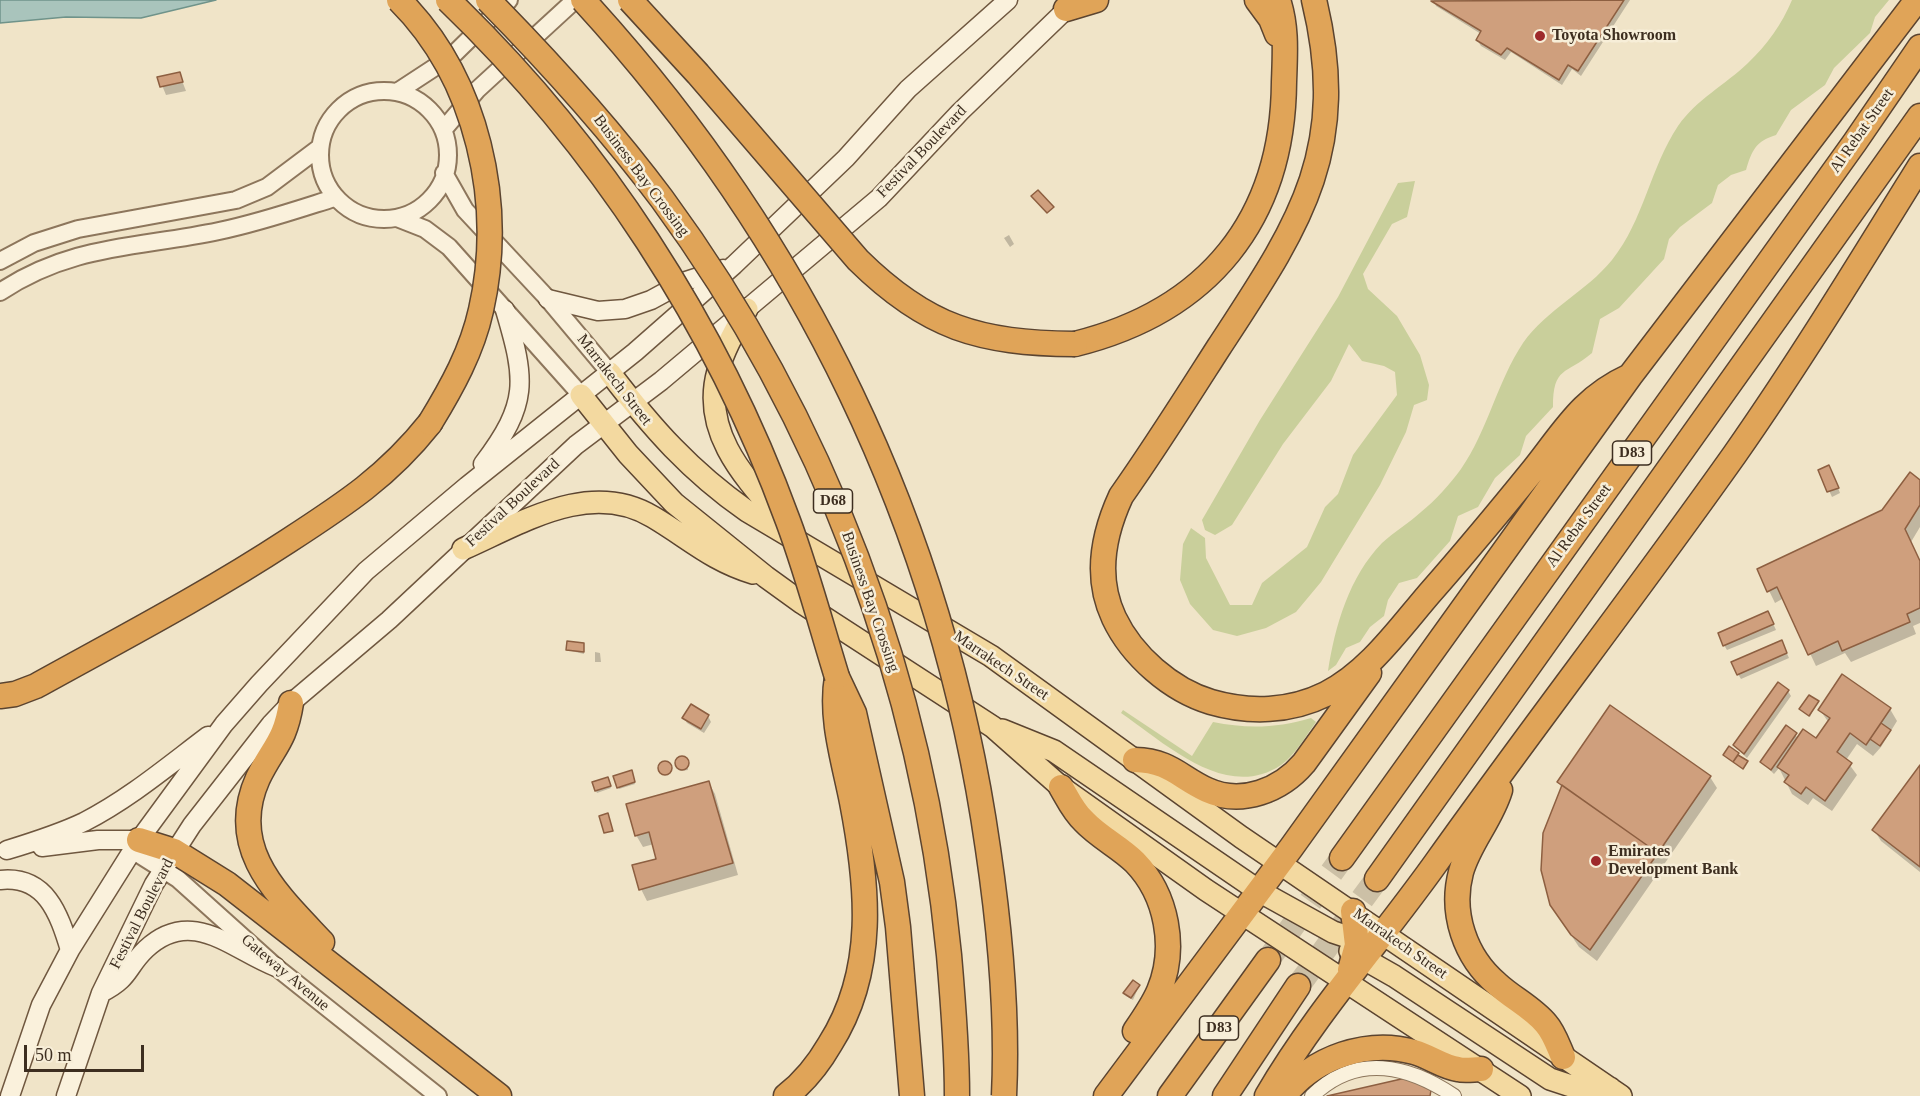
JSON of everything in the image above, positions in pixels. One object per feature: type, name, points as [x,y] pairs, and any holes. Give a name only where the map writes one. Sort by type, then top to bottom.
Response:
[{"type":"highway","points":[[0,696],[15,694],[36,686],[236,576],[352,499],[381,477],[408,451],[430,423],[452,388],[468,351],[480,312],[488,272],[490,231],[488,190],[477,140],[451,74],[430,39],[399,0]]},
{"type":"highway","points":[[448,0],[526,81],[575,139],[621,200],[663,264],[715,359],[766,467],[806,572],[837,677],[855,713],[890,871],[898,927],[912,1096]]},
{"type":"highway","name":"Business Bay Crossing","points":[[488,0],[605,126],[663,201],[716,279],[765,360],[809,444],[880,620],[907,711],[928,803],[943,895],[952,990],[957,1096]]},
{"type":"highway","points":[[583,0],[671,102],[728,179],[780,260],[851,392],[905,520],[948,653],[981,800],[995,895],[1002,980],[1004,1096]]},
{"type":"highway","points":[[630,0],[698,74],[858,260],[887,288],[920,311],[956,328],[994,339],[1034,344],[1075,344],[1137,325],[1165,309],[1208,276],[1237,243],[1268,186],[1283,122],[1286,33],[1278,0]]},
{"type":"highway","points":[[1071,4],[1096,0]]},
{"type":"highway","points":[[1257,0],[1270,19],[1285,60]]},
{"type":"highway","points":[[1314,0],[1325,59],[1327,91],[1320,155],[1311,186],[1300,216],[1280,253],[1121,496],[1110,519],[1104,543],[1103,569],[1106,594],[1114,618],[1130,644],[1151,667],[1176,686],[1204,700],[1228,707],[1278,709],[1326,694],[1347,681],[1398,631]]},
{"type":"highway","points":[[1106,1096],[1280,863],[1630,376],[1917,0]]},
{"type":"highway","name":"Al Rebat Street","points":[[1342,858],[1855,142],[1920,47]]},
{"type":"highway","name":"D83","points":[[1377,879],[1920,116]]},
{"type":"highway","points":[[1359,950],[1383,934],[1737,452],[1920,166]]},
{"type":"highway","points":[[1135,760],[1161,762],[1208,790],[1221,794],[1247,796],[1273,788],[1295,773],[1398,631],[1535,467],[1575,414],[1600,392],[1630,376]]},
{"type":"highway","points":[[786,1096],[819,1063],[842,1026],[858,987],[866,944],[865,901],[860,854],[833,706],[837,677]]},
{"type":"highway","points":[[291,704],[285,734],[258,778],[252,795],[249,813],[252,849],[258,865],[276,893],[375,998]]},
{"type":"highway","points":[[1509,761],[1494,808],[1470,850],[1461,873],[1458,889],[1460,921],[1463,936],[1477,963],[1497,985],[1546,1023],[1563,1057]]},
{"type":"highway","points":[[1061,787],[1083,820],[1133,861],[1144,873],[1159,899],[1167,930],[1164,976],[1153,1004],[1129,1041],[1121,1075]]},
{"type":"highway","points":[[135,845],[227,884],[499,1096]]},
{"type":"highway","points":[[1268,1096],[1346,981],[1359,950],[1353,911]]},
{"type":"highway","name":"D83","points":[[1170,1096],[1268,960]]},
{"type":"highway","name":"D83","points":[[1225,1096],[1298,986]]},
{"type":"highway","points":[[1284,1096],[1313,1069],[1335,1058],[1360,1050],[1395,1048],[1429,1057],[1456,1069],[1481,1069]]},
{"type":"main road","points":[[10,1096],[41,1005],[70,950],[135,845],[224,724],[366,571],[467,486],[610,373],[734,265],[846,158],[908,89],[1008,0]]},
{"type":"main road","name":"Festival Boulevard","points":[[66,1096],[102,993],[145,901],[169,860],[256,742],[291,704],[389,620],[576,445],[632,403],[747,309],[892,185],[960,112],[1071,4]]},
{"type":"main road","points":[[548,299],[598,311],[625,309],[651,300],[686,281],[734,265]]},
{"type":"main road","points":[[747,309],[724,352],[717,373],[715,410],[718,429],[735,465],[804,544]]},
{"type":"main road","points":[[467,486],[506,432],[518,401],[520,364],[505,310]]},
{"type":"main road","name":"Marrakech Street","points":[[610,373],[654,431],[698,474],[747,511],[991,656],[1280,863],[1616,1092]]},
{"type":"main road","points":[[581,395],[674,502],[766,577],[802,603],[993,727],[1061,787],[1242,912],[1520,1096]]},
{"type":"main road","points":[[463,549],[560,507],[604,502],[651,515],[724,564],[766,577]]},
{"type":"main road","points":[[3,850],[53,836],[100,813],[146,784],[224,724]]},
{"type":"main road","points":[[993,727],[1035,741],[1054,751],[1259,891],[1333,932],[1550,1079],[1577,1088],[1616,1092]]},
{"type":"main road","points":[[3,850],[98,840],[135,845]]},
{"type":"main road","points":[[0,880],[28,883],[47,896],[61,921],[70,950]]},
{"type":"main road","points":[[1242,912],[1274,913],[1289,917],[1359,950]]},
{"type":"main road","points":[[102,993],[125,978],[147,948],[168,935],[181,931],[201,931],[220,937],[252,958],[276,967]]},
{"type":"street","points":[[397,92],[452,56],[509,0]]},
{"type":"street","points":[[444,129],[482,86],[575,0]]},
{"type":"street","points":[[397,218],[426,201],[439,185],[448,151],[444,129],[438,118],[420,101],[397,92],[374,92],[352,101],[330,121],[319,148],[322,176],[334,198],[344,207],[369,218],[397,218],[425,229],[449,248],[581,395]]},
{"type":"street","points":[[0,261],[34,243],[78,229],[236,201],[267,187],[319,148]]},
{"type":"street","name":"Marrakech Street","points":[[444,173],[465,210],[548,299],[610,373]]},
{"type":"street","points":[[0,292],[37,270],[81,254],[219,231],[334,198]]},
{"type":"street","name":"Gateway Avenue","points":[[169,860],[276,967],[438,1096]]},
{"type":"street","points":[[1312,1096],[1341,1076],[1363,1069],[1383,1067],[1421,1076],[1454,1096]]},
{"type":"green space","points":[[1792,0],[1889,0],[1875,17],[1870,33],[1834,68],[1825,85],[1791,110],[1776,135],[1759,143],[1750,157],[1746,170],[1731,175],[1718,185],[1712,203],[1680,227],[1669,239],[1664,259],[1619,308],[1600,319],[1592,353],[1558,378],[1555,384],[1553,407],[1526,436],[1520,455],[1495,478],[1478,507],[1458,516],[1450,541],[1417,578],[1399,583],[1388,600],[1384,616],[1370,627],[1360,642],[1346,648],[1336,665],[1328,671],[1345,603],[1370,556],[1382,543],[1432,503],[1457,475],[1478,438],[1506,374],[1523,343],[1543,320],[1590,282],[1612,260],[1632,228],[1660,159],[1678,126],[1694,108],[1739,71],[1761,49],[1779,26]]},
{"type":"green space","points":[[1415,181],[1407,217],[1392,224],[1363,274],[1368,289],[1397,316],[1420,355],[1429,385],[1427,400],[1414,405],[1406,432],[1380,485],[1321,582],[1296,612],[1266,628],[1237,636],[1213,630],[1190,604],[1180,580],[1183,544],[1191,528],[1205,538],[1206,558],[1230,605],[1252,605],[1262,583],[1307,547],[1325,507],[1338,494],[1353,455],[1397,395],[1395,372],[1384,366],[1362,361],[1349,344],[1331,381],[1283,444],[1232,525],[1215,535],[1205,530],[1202,520],[1260,420],[1338,297],[1398,183]]},
{"type":"green space","points":[[1123,710],[1192,756],[1213,722],[1238,726],[1274,726],[1311,718],[1316,722],[1295,751],[1281,765],[1260,775],[1239,777],[1218,773],[1176,752],[1121,713]]},
{"type":"water","points":[[0,0],[216,0],[141,18],[66,17],[0,23]]},
{"type":"building","name":"Toyota Showroom","points":[[1624,0],[1578,71],[1568,65],[1559,80],[1507,48],[1501,55],[1476,40],[1481,31],[1431,1]]},
{"type":"building","points":[[180,72],[183,82],[160,87],[157,77]]},
{"type":"building","points":[[1038,190],[1054,207],[1047,213],[1031,196]]},
{"type":"building","points":[[1829,465],[1839,488],[1827,492],[1818,470]]},
{"type":"building","points":[[1910,472],[1920,480],[1920,505],[1905,529],[1920,561],[1920,608],[1907,614],[1910,622],[1842,651],[1838,641],[1808,655],[1777,587],[1767,592],[1757,569],[1882,510]]},
{"type":"building","points":[[1768,611],[1774,624],[1723,646],[1718,633]]},
{"type":"building","points":[[1782,640],[1787,653],[1737,675],[1731,662]]},
{"type":"building","points":[[567,641],[584,643],[584,652],[566,650]]},
{"type":"building","points":[[1842,674],[1891,708],[1866,745],[1850,733],[1837,752],[1852,763],[1825,801],[1806,787],[1801,794],[1784,782],[1789,775],[1777,767],[1803,729],[1816,738],[1830,718],[1818,710]]},
{"type":"building","points":[[1778,682],[1789,690],[1744,754],[1733,745]]},
{"type":"building","points":[[1809,695],[1819,701],[1809,716],[1799,709]]},
{"type":"building","points":[[691,704],[709,715],[701,729],[682,718]]},
{"type":"building","points":[[1610,705],[1711,776],[1658,853],[1557,782]]},
{"type":"building","points":[[1881,723],[1891,730],[1880,746],[1870,739]]},
{"type":"building","points":[[1786,725],[1797,733],[1771,770],[1760,762]]},
{"type":"building","points":[[1729,746],[1739,753],[1733,762],[1723,755]]},
{"type":"building","points":[[1738,755],[1748,761],[1743,769],[1733,762]]},
{"type":"building","points":[[682,756],[687,758],[689,763],[687,768],[682,770],[677,768],[675,763],[677,758]]},
{"type":"building","points":[[665,761],[670,763],[672,768],[670,773],[665,775],[660,773],[658,768],[660,763]]},
{"type":"building","points":[[1920,765],[1920,867],[1872,830]]},
{"type":"building","points":[[632,770],[635,782],[617,788],[613,776]]},
{"type":"building","points":[[608,777],[611,786],[595,791],[592,782]]},
{"type":"building","points":[[709,781],[733,863],[639,890],[632,865],[656,859],[649,832],[635,836],[626,804]]},
{"type":"building","name":"Emirates Development Bank","points":[[1562,785],[1658,853],[1590,950],[1571,935],[1550,905],[1541,870],[1543,833]]},
{"type":"building","points":[[608,813],[613,831],[604,833],[599,816]]},
{"type":"building","points":[[1133,980],[1140,985],[1131,998],[1123,993]]},
{"type":"building","points":[[1410,1077],[1431,1090],[1430,1096],[1327,1096]]},
{"type":"tunnel","points":[[1268,960],[1342,858]]},
{"type":"tunnel","points":[[1298,986],[1377,879]]},
{"type":"place","name":"Toyota Showroom","points":[[1540,36]]},
{"type":"place","name":"Emirates Development Bank","points":[[1596,861]]}]
